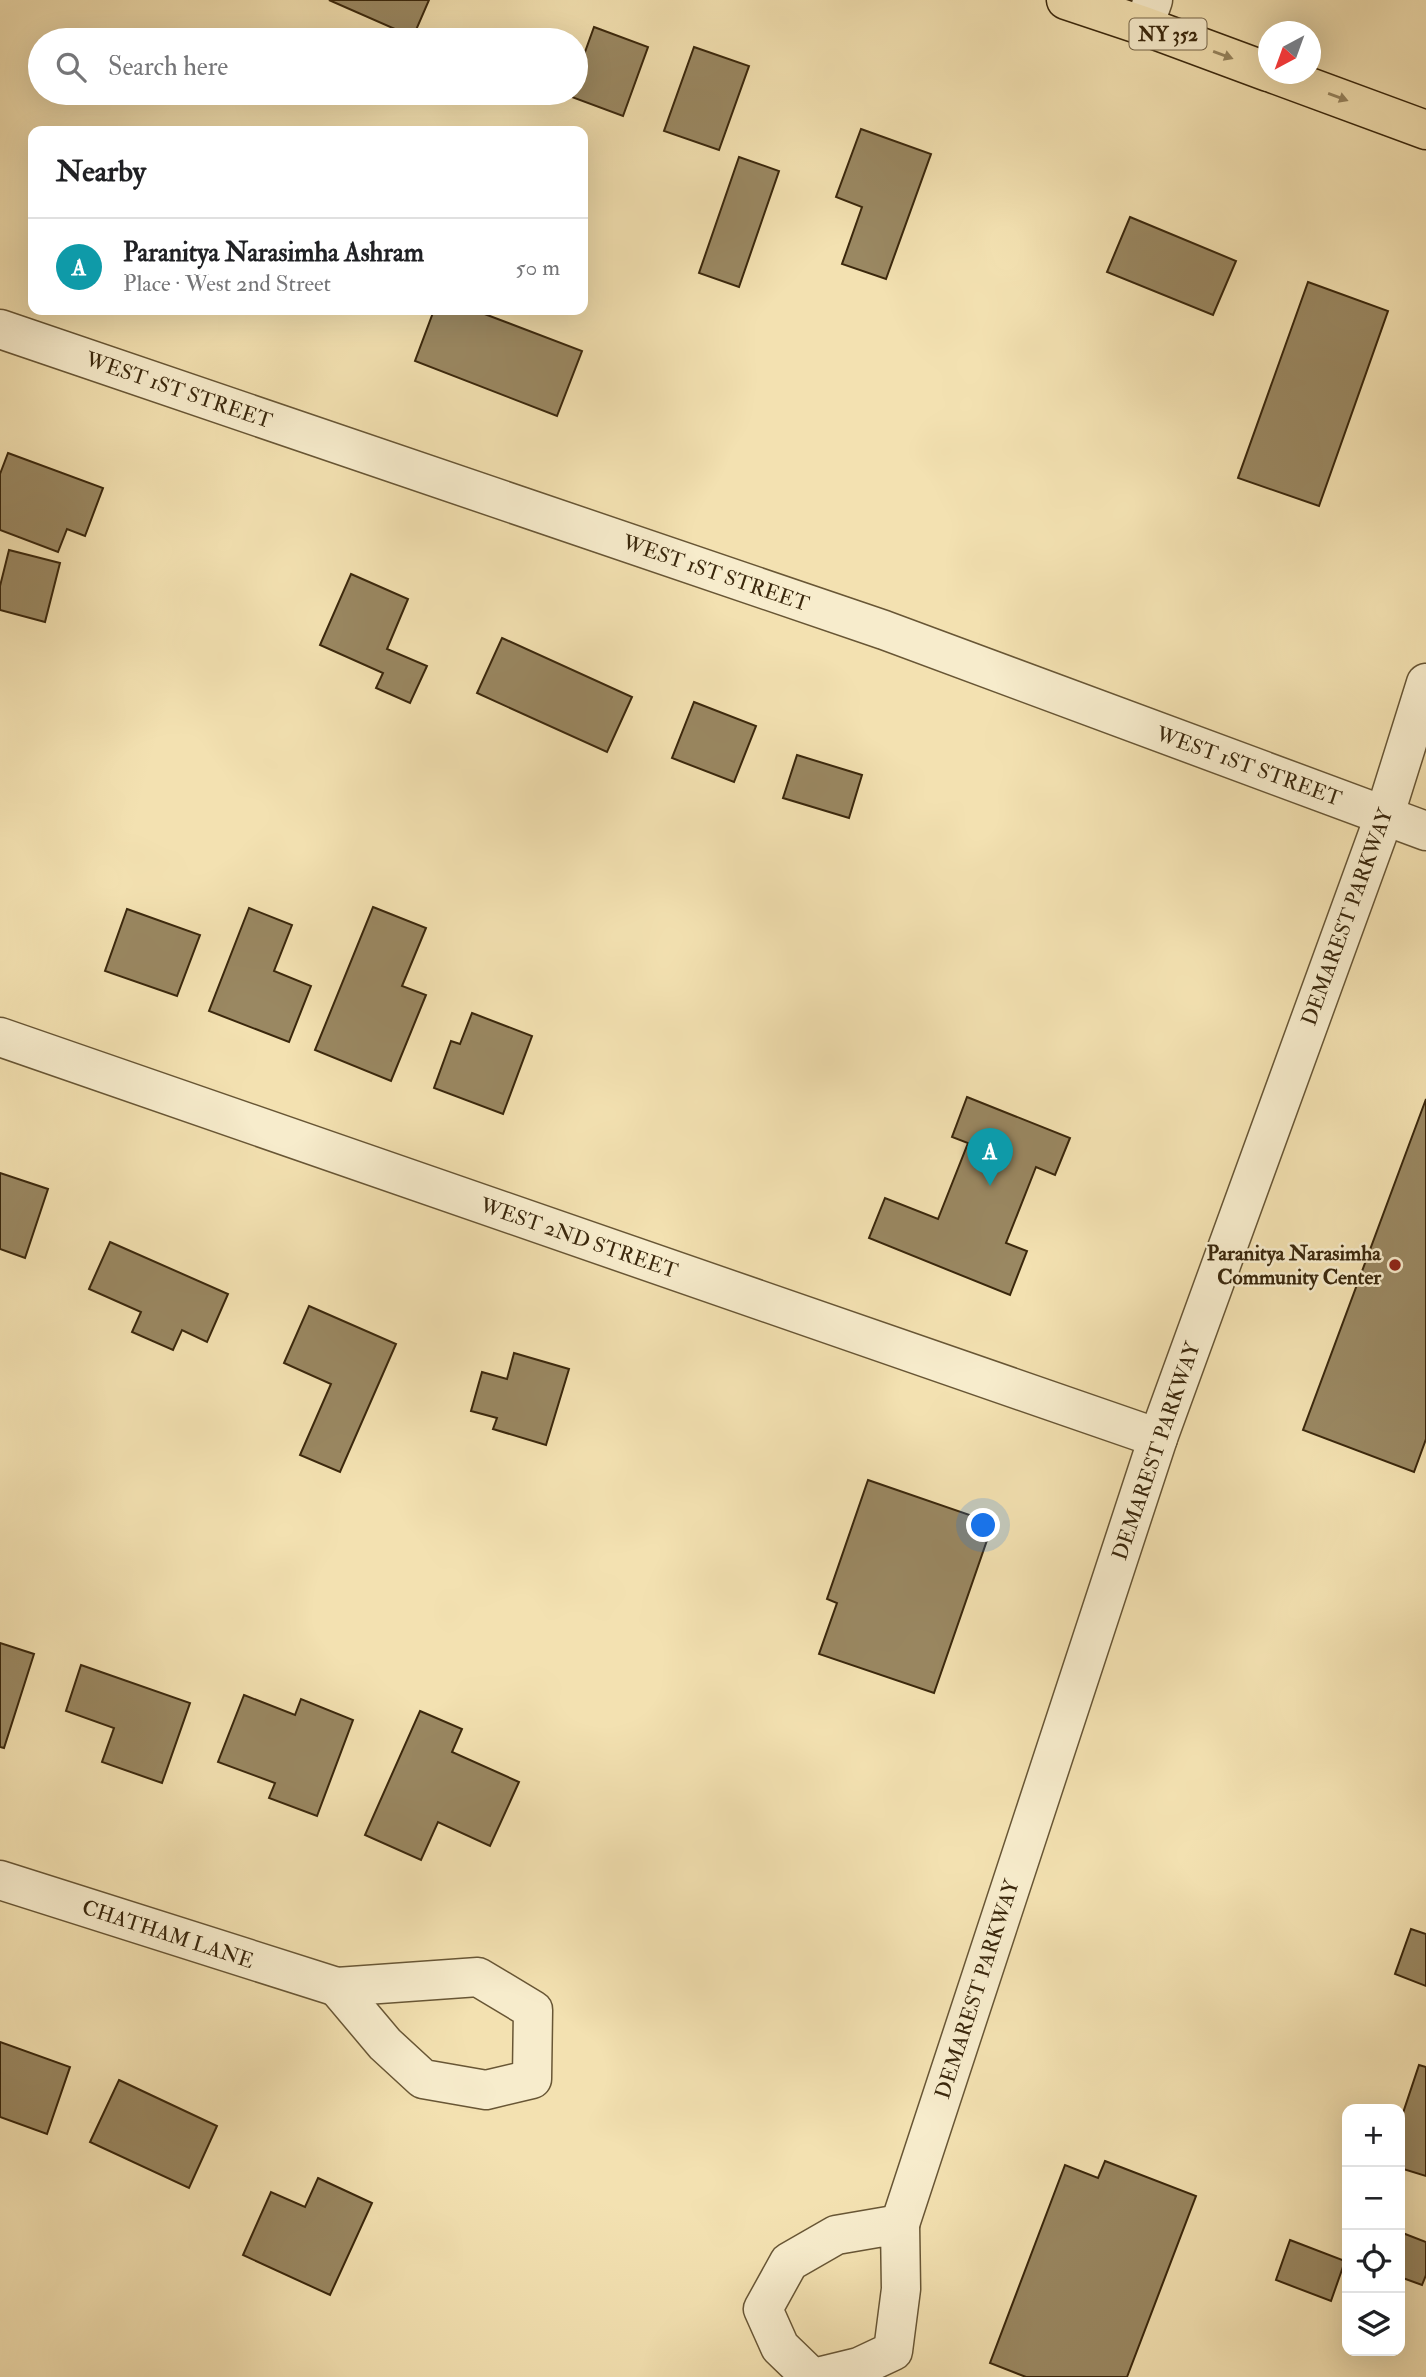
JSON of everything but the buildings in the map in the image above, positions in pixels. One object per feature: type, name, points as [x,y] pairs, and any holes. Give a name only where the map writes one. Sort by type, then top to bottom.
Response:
[{"type":"main road","name":"NY 352","points":[[1066,0],[1148,13],[1258,67]]},
{"type":"main road","points":[[1301,84],[1426,130]]},
{"type":"street","name":"WEST 1ST STREET","points":[[0,329],[884,630],[1426,831]]},
{"type":"street","name":"DEMAREST PARKWAY","points":[[818,2377],[859,2367],[893,2351],[901,2289],[900,2224],[1158,1438],[1384,817],[1426,683]]},
{"type":"street","name":"WEST 2ND STREET","points":[[0,1037],[1158,1438]]},
{"type":"street","name":"CHATHAM LANE","points":[[0,1880],[337,1987],[478,1977],[533,2010],[532,2079],[486,2090],[423,2079],[385,2044],[337,1987]]},
{"type":"street","points":[[811,2377],[780,2347],[763,2309],[789,2262],[836,2235],[900,2224]]},
{"type":"place","name":"Paranitya Narasimha Ashram","points":[[990,1186]]},
{"type":"place","name":"Paranitya Narasimha Community Center","points":[[1395,1265]]}]
